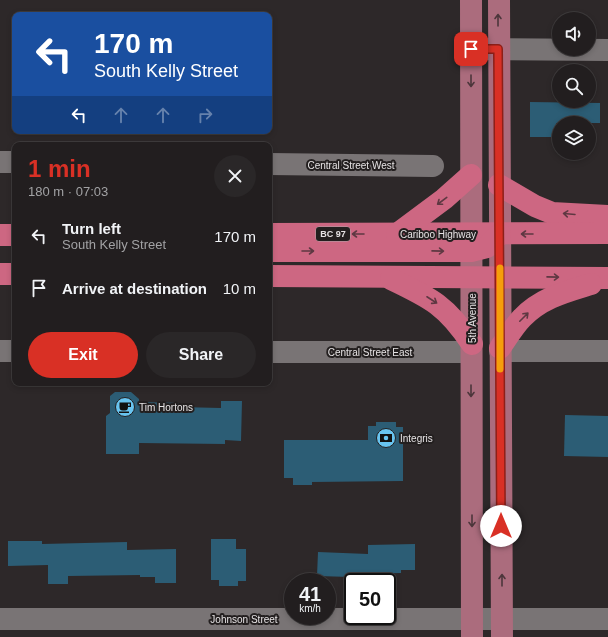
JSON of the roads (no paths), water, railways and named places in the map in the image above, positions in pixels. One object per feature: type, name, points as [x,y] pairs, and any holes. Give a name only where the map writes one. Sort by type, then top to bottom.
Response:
[{"type":"highway","points":[[397,234],[444,199],[471,175]]},
{"type":"highway","points":[[499,185],[535,206],[552,213],[608,216]]},
{"type":"highway","name":"Cariboo Highway","points":[[272,234],[397,234],[471,242],[500,234],[608,233]]},
{"type":"highway","points":[[0,235],[12,235]]},
{"type":"highway","points":[[272,251],[471,242]]},
{"type":"highway","points":[[0,274],[12,274]]},
{"type":"highway","points":[[272,276],[472,276],[608,279]]},
{"type":"highway","points":[[385,276],[421,293],[440,305],[457,322],[471,348]]},
{"type":"highway","points":[[500,349],[522,318],[535,306],[553,295],[608,279]]},
{"type":"main road","name":"5th Avenue","points":[[471,0],[472,628]]},
{"type":"main road","points":[[498,0],[502,628]]},
{"type":"street","points":[[471,49],[608,50]]},
{"type":"street","points":[[0,162],[12,162]]},
{"type":"street","name":"Central Street West","points":[[272,164],[433,166]]},
{"type":"street","name":"Central Street East","points":[[272,352],[471,348]]},
{"type":"street","points":[[500,349],[608,351]]},
{"type":"street","points":[[0,351],[12,351]]},
{"type":"street","name":"Johnson Street","points":[[0,620],[472,628],[502,628],[608,620]]},
{"type":"place","name":"Tim Hortons","points":[[125,407]]},
{"type":"place","name":"Integris","points":[[386,438]]}]
